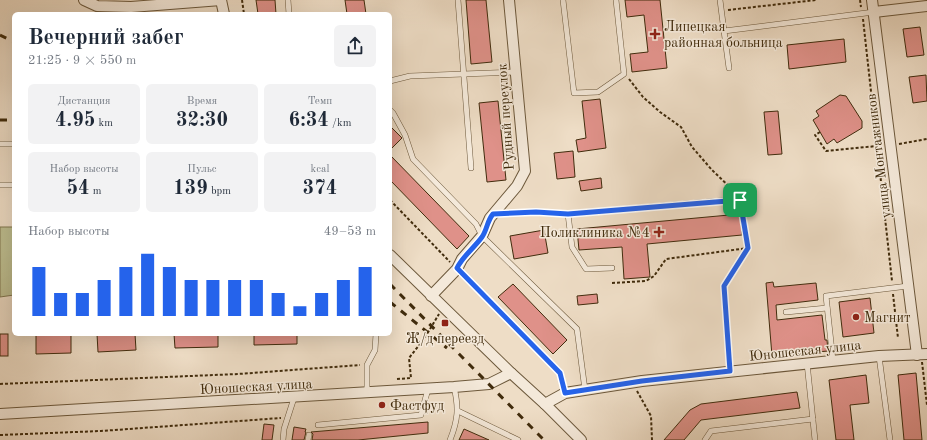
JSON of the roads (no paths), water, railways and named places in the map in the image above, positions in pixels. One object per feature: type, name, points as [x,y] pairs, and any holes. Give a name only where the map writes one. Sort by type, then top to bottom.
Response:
[{"type":"street","points":[[88,1],[97,6],[131,7],[221,0],[224,12]]},
{"type":"street","name":"Рудный переулок","points":[[431,296],[457,268],[462,259],[482,236],[490,218],[517,186],[525,171],[509,0]]},
{"type":"street","name":"улица Монтажников","points":[[872,0],[908,286],[922,355]]},
{"type":"street","points":[[874,12],[927,6]]},
{"type":"street","points":[[392,257],[510,373],[545,404],[581,440]]},
{"type":"street","name":"Юношеская улица","points":[[545,404],[565,393],[632,382],[879,356],[922,355]]},
{"type":"street","name":"Юношеская улица","points":[[0,414],[454,388],[489,384],[510,373]]},
{"type":"lane","points":[[288,0],[289,12]]},
{"type":"lane","points":[[458,0],[471,168]]},
{"type":"lane","points":[[563,0],[574,93],[598,92],[624,74],[616,0]]},
{"type":"lane","points":[[720,0],[729,68]]},
{"type":"lane","points":[[724,31],[874,12]]},
{"type":"lane","points":[[392,80],[410,76],[516,72]]},
{"type":"lane","points":[[392,112],[404,134],[413,160],[476,224],[482,236],[577,329],[585,390]]},
{"type":"lane","points":[[0,144],[12,144]]},
{"type":"lane","points":[[0,185],[12,185]]},
{"type":"lane","points":[[493,214],[536,212],[568,214],[740,200]]},
{"type":"lane","points":[[568,214],[572,247],[586,269],[612,268]]},
{"type":"lane","points":[[833,361],[826,296],[908,286]]},
{"type":"lane","points":[[786,312],[827,308]]},
{"type":"lane","points":[[367,393],[367,365],[374,350],[376,336]]},
{"type":"lane","points":[[879,356],[890,440]]},
{"type":"lane","points":[[807,363],[815,440]]},
{"type":"lane","points":[[450,440],[458,411],[454,388]]},
{"type":"lane","points":[[318,425],[421,414],[428,389]]},
{"type":"lane","points":[[283,440],[294,398]]},
{"type":"lane","points":[[458,411],[518,440]]},
{"type":"lane","points":[[705,440],[712,431],[813,419]]},
{"type":"railway","points":[[0,35],[12,41]]},
{"type":"railway","points":[[0,120],[12,120]]},
{"type":"railway","points":[[392,286],[544,440]]},
{"type":"railway","points":[[392,304],[447,348]]},
{"type":"place","name":"Липецкая районная больница","points":[[655,34]]},
{"type":"place","name":"Поликлиника №4","points":[[659,232]]},
{"type":"place","name":"Магнит","points":[[856,317]]},
{"type":"place","name":"Ж/д переезд","points":[[445,323]]},
{"type":"place","name":"Фастфуд","points":[[382,405]]}]
